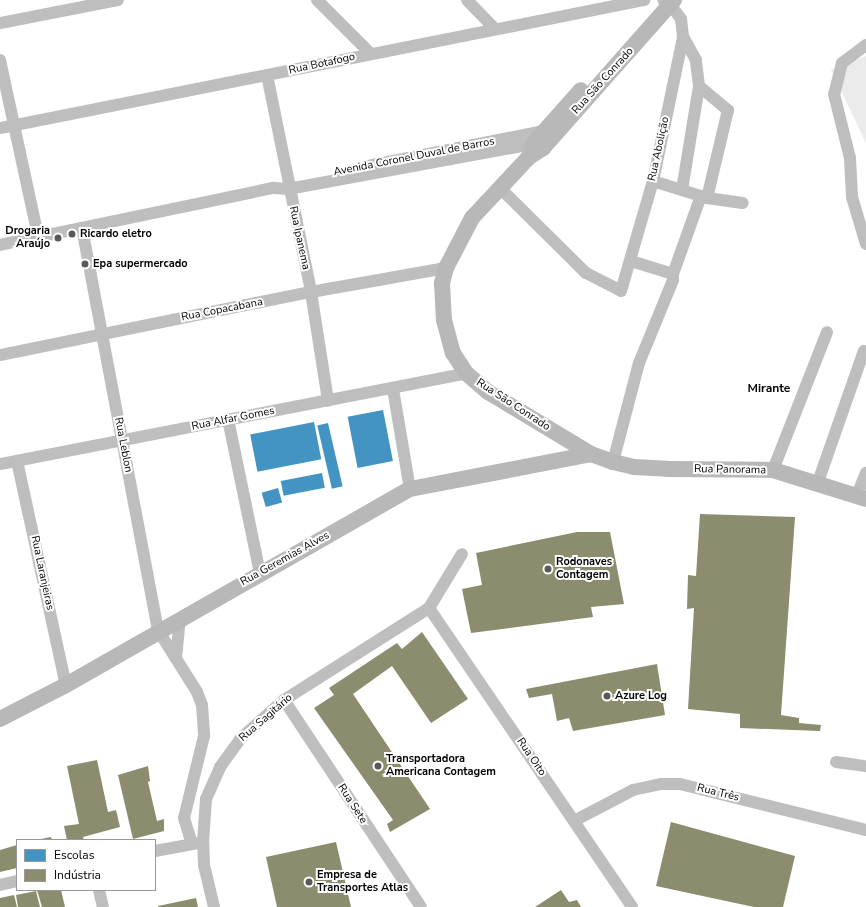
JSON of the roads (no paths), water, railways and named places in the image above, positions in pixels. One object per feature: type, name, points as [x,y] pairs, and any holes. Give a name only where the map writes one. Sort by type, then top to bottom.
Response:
[{"type":"street","points":[[0,23],[118,0]]},
{"type":"street","points":[[318,0],[371,54]]},
{"type":"street","points":[[467,0],[494,28]]},
{"type":"street","name":"Rua Botafogo","points":[[0,128],[371,54],[610,2],[644,0]]},
{"type":"street","name":"Rua Abolição","points":[[668,1],[681,19],[684,37],[696,60],[700,86],[682,190]]},
{"type":"street","name":"Rua São Conrado","points":[[591,454],[488,392],[466,373],[453,353],[444,320],[442,283],[446,268],[472,218],[668,1]]},
{"type":"street","name":"Rua Abolição","points":[[500,188],[586,273],[621,292],[653,181],[684,37]]},
{"type":"street","points":[[866,45],[842,63],[834,94],[850,158],[852,197],[866,244]]},
{"type":"street","points":[[0,60],[16,125],[38,236]]},
{"type":"street","name":"Rua Ipanema","points":[[267,75],[288,185],[311,292],[328,401]]},
{"type":"street","points":[[613,462],[639,363],[704,197],[728,110],[700,86]]},
{"type":"street","name":"Avenida Coronel Duval de Barros","points":[[0,245],[386,166],[488,147],[540,144]]},
{"type":"street","points":[[653,181],[704,197],[743,203]]},
{"type":"street","name":"Rua Leblon","points":[[82,228],[158,630],[197,692],[204,723],[202,749],[186,802],[184,818],[197,843]]},
{"type":"street","points":[[631,261],[673,277],[679,274],[696,234]]},
{"type":"street","name":"Rua Copacabana","points":[[0,355],[311,292],[446,268]]},
{"type":"street","points":[[773,470],[827,332]]},
{"type":"street","points":[[818,482],[864,351]]},
{"type":"street","name":"Rua Alfar Gomes","points":[[0,464],[466,373]]},
{"type":"street","points":[[393,388],[410,489]]},
{"type":"street","points":[[228,419],[260,573]]},
{"type":"street","name":"Rua Panorama","points":[[591,454],[613,462],[660,468],[773,470],[818,482],[862,497]]},
{"type":"street","name":"Rua Geremias Alves","points":[[0,718],[66,685],[158,630],[410,489],[591,454]]},
{"type":"street","name":"Rua Laranjeiras","points":[[17,461],[66,685]]},
{"type":"street","points":[[862,497],[866,473]]},
{"type":"street","name":"Rua Sagitário","points":[[214,907],[197,843],[206,798],[220,767],[240,739],[284,700],[429,608],[462,554]]},
{"type":"street","name":"Rua Oito","points":[[429,608],[632,907]]},
{"type":"street","points":[[176,658],[180,618]]},
{"type":"street","name":"Rua Sete","points":[[284,700],[421,907]]},
{"type":"street","points":[[836,762],[866,766]]},
{"type":"street","name":"Rua Três","points":[[574,821],[633,790],[661,784],[680,784],[866,830]]},
{"type":"street","points":[[156,851],[197,843]]},
{"type":"street","points":[[0,885],[16,881]]},
{"type":"street","points":[[99,891],[103,907]]},
{"type":"place","name":"Ricardo eletro","points":[[72,234]]},
{"type":"place","name":"Drogaria Araújo","points":[[58,238]]},
{"type":"place","name":"Epa supermercado","points":[[85,264]]},
{"type":"place","name":"Rodonaves Contagem","points":[[548,569]]},
{"type":"place","name":"Azure Log","points":[[607,696]]},
{"type":"place","name":"Transportadora Americana Contagem","points":[[378,766]]},
{"type":"place","name":"Empresa de Transportes Atlas","points":[[309,882]]},
{"type":"district","name":"Mirante","points":[[769,389]]}]
